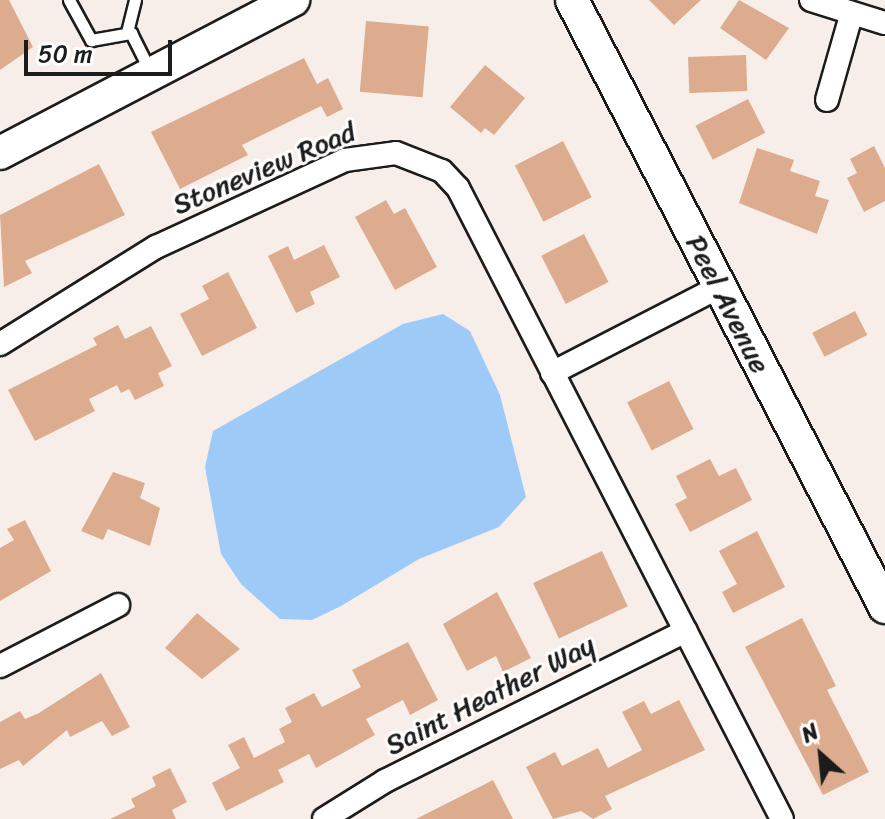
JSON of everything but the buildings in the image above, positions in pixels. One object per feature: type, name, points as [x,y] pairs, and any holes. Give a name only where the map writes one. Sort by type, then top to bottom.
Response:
[{"type":"street","points":[[0,153],[293,0]]},
{"type":"street","name":"Peel Avenue","points":[[572,0],[885,607]]},
{"type":"street","points":[[811,0],[851,16],[885,23]]},
{"type":"street","points":[[827,100],[851,16]]},
{"type":"street","name":"Stoneview Road","points":[[0,344],[156,247],[345,160],[396,153],[442,171],[458,188],[782,819]]},
{"type":"street","points":[[552,373],[719,287]]},
{"type":"street","points":[[0,666],[118,605]]},
{"type":"street","name":"Saint Heather Way","points":[[324,819],[385,781],[686,631]]},
{"type":"lane","points":[[69,0],[91,40],[127,32]]},
{"type":"lane","points":[[135,0],[127,32],[152,73]]},
{"type":"water","points":[[443,314],[470,331],[500,395],[526,497],[499,527],[419,559],[341,606],[312,620],[280,619],[241,584],[221,554],[205,467],[213,431],[403,324]]}]
